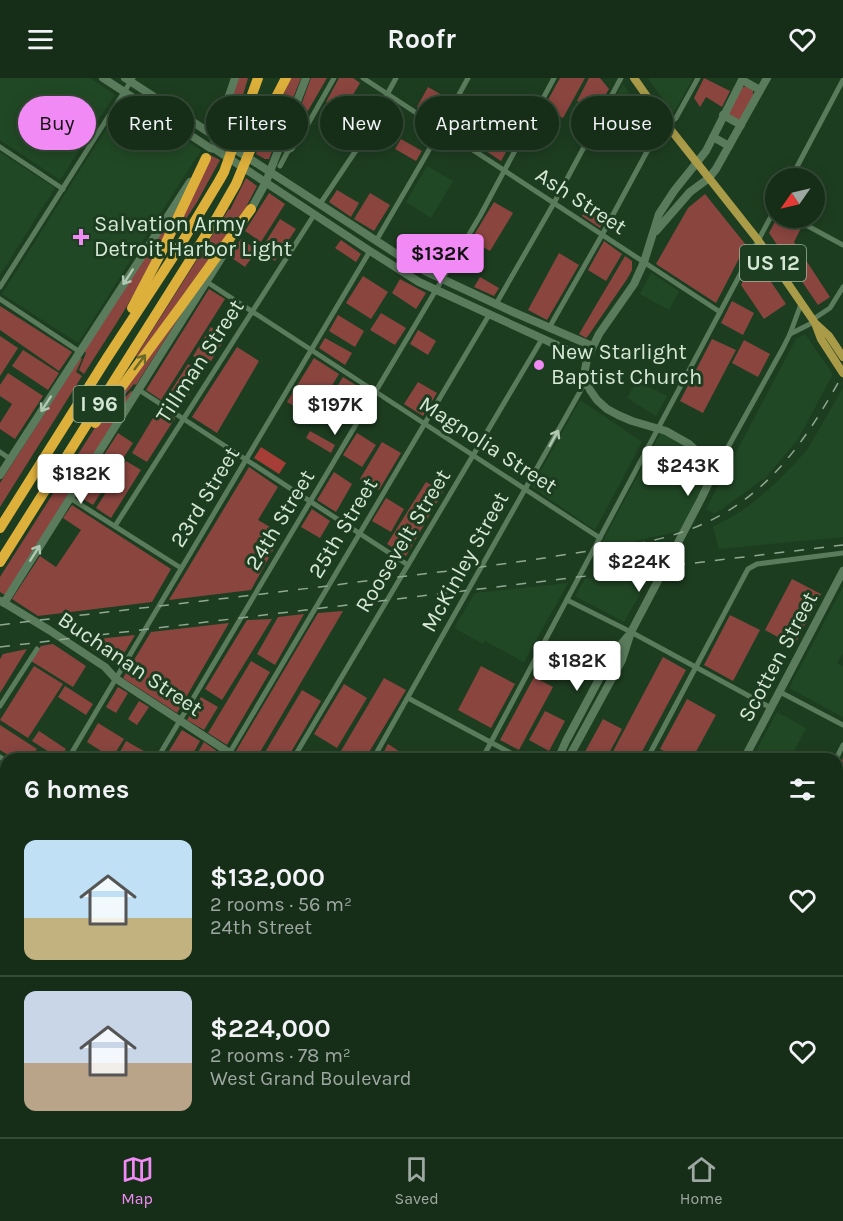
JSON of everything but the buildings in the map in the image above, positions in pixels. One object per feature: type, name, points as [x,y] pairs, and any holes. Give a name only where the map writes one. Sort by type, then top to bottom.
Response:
[{"type":"highway","name":"I 96","points":[[0,528],[175,254],[224,172],[257,78]]},
{"type":"highway","points":[[273,96],[281,78]]},
{"type":"highway","name":"I 96","points":[[277,96],[286,78]]},
{"type":"highway","name":"I 96","points":[[0,562],[216,219],[236,184],[250,150]]},
{"type":"highway","points":[[107,358],[210,152]]},
{"type":"highway","points":[[43,494],[182,306],[250,209]]},
{"type":"main road","points":[[106,78],[130,96]]},
{"type":"main road","points":[[230,96],[235,78]]},
{"type":"main road","points":[[299,96],[306,78]]},
{"type":"main road","name":"US 12","points":[[634,78],[647,96]]},
{"type":"main road","points":[[653,235],[690,192],[708,178],[720,164],[766,78]]},
{"type":"main road","points":[[130,79],[206,131]]},
{"type":"main road","points":[[571,753],[622,660],[631,632],[712,476],[707,462],[696,449],[683,440],[607,409],[592,394],[586,381],[587,358],[604,326],[634,284],[644,262],[659,214],[706,151],[742,79],[760,90]]},
{"type":"main road","points":[[141,96],[148,93]]},
{"type":"main road","points":[[723,115],[741,125]]},
{"type":"main road","points":[[195,139],[204,136],[202,128]]},
{"type":"main road","name":"US 12","points":[[673,132],[758,240],[814,322],[829,336],[843,357]]},
{"type":"main road","points":[[713,137],[729,146]]},
{"type":"main road","points":[[195,139],[210,152],[262,180],[419,282],[587,358]]},
{"type":"main road","points":[[237,150],[425,271],[592,346]]},
{"type":"main road","points":[[2,602],[207,282],[250,209],[278,150]]},
{"type":"main road","points":[[0,475],[210,152]]},
{"type":"main road","points":[[280,192],[280,185],[287,182]]},
{"type":"main road","points":[[674,191],[684,200]]},
{"type":"main road","points":[[334,228],[342,225],[339,216]]},
{"type":"main road","points":[[351,239],[351,231],[358,228]]},
{"type":"main road","points":[[419,282],[424,278],[425,271]]},
{"type":"main road","points":[[453,298],[452,291],[458,286]]},
{"type":"main road","points":[[507,323],[514,319],[513,312]]},
{"type":"main road","points":[[524,331],[524,324],[530,320]]},
{"type":"main road","name":"US 12","points":[[814,322],[821,339],[843,373]]},
{"type":"main road","name":"Scotten Street","points":[[747,753],[842,577]]},
{"type":"main road","name":"Buchanan Street","points":[[2,602],[105,667],[115,678],[224,753]]},
{"type":"main road","points":[[560,753],[612,655],[631,632]]},
{"type":"street","points":[[280,166],[308,124],[334,78]]},
{"type":"street","name":"Ash Street","points":[[363,78],[415,112]]},
{"type":"street","points":[[320,204],[365,135],[396,78]]},
{"type":"street","points":[[458,96],[468,78]]},
{"type":"street","name":"24th Street","points":[[161,753],[436,290],[505,171],[554,78]]},
{"type":"street","points":[[496,304],[554,203],[621,78]]},
{"type":"street","points":[[673,121],[698,78]]},
{"type":"street","points":[[0,287],[124,92],[130,79]]},
{"type":"street","points":[[796,168],[843,80]]},
{"type":"street","points":[[0,147],[63,189]]},
{"type":"street","points":[[376,241],[429,150]]},
{"type":"street","name":"Ash Street","points":[[473,150],[720,312]]},
{"type":"street","points":[[549,328],[648,150]]},
{"type":"street","name":"Tillman Street","points":[[114,526],[314,215]]},
{"type":"street","points":[[485,753],[765,228]]},
{"type":"street","points":[[812,228],[843,245]]},
{"type":"street","name":"23rd Street","points":[[71,753],[370,251]]},
{"type":"street","name":"Magnolia Street","points":[[207,282],[600,538]]},
{"type":"street","points":[[790,334],[814,322],[830,308],[843,286]]},
{"type":"street","points":[[0,300],[80,352]]},
{"type":"street","points":[[712,476],[790,334],[801,304]]},
{"type":"street","name":"25th Street","points":[[230,753],[489,315]]},
{"type":"street","name":"Roosevelt Street","points":[[297,753],[542,339]]},
{"type":"street","name":"McKinley Street","points":[[376,753],[586,381]]},
{"type":"street","points":[[139,390],[408,565]]},
{"type":"street","points":[[0,452],[10,459]]},
{"type":"street","points":[[70,498],[181,568]]},
{"type":"street","points":[[650,753],[748,569],[757,564],[843,553]]},
{"type":"street","points":[[567,600],[771,708]]},
{"type":"street","points":[[0,706],[37,649]]},
{"type":"street","points":[[780,692],[843,725]]},
{"type":"street","points":[[408,698],[510,753]]},
{"type":"street","points":[[586,701],[597,707]]},
{"type":"shaded area","points":[[0,78],[90,78],[114,94],[114,96],[108,96],[108,105],[96,124],[96,96],[18,96],[18,150],[79,150],[60,180],[0,140]]},
{"type":"shaded area","points":[[236,78],[248,78],[243,96],[231,96]]},
{"type":"shaded area","points":[[291,78],[301,78],[294,96],[283,96]]},
{"type":"shaded area","points":[[311,78],[327,78],[308,111],[308,96],[304,96]]},
{"type":"shaded area","points":[[339,78],[353,78],[360,83],[352,96],[329,96]]},
{"type":"shaded area","points":[[560,78],[585,78],[575,96],[571,96],[571,103],[563,118],[559,116],[559,96],[550,96]]},
{"type":"shaded area","points":[[589,78],[600,78],[609,89],[605,96],[580,96]]},
{"type":"shaded area","points":[[648,78],[693,78],[673,114],[673,96],[660,96]]},
{"type":"shaded area","points":[[704,78],[730,91],[722,107],[706,97],[700,107],[694,98]]},
{"type":"shaded area","points":[[623,84],[631,96],[618,96],[617,94]]},
{"type":"shaded area","points":[[747,86],[753,90],[753,96],[740,120],[728,115],[740,88]]},
{"type":"shaded area","points":[[428,87],[444,96],[423,96]]},
{"type":"shaded area","points":[[108,126],[108,150],[194,150],[194,145],[201,150],[78,343],[2,294],[93,150],[96,150],[96,145]]},
{"type":"shaded area","points":[[403,140],[415,147],[415,150],[422,151],[416,161],[397,150],[403,150]]},
{"type":"shaded area","points":[[258,150],[273,150],[269,159],[256,154]]},
{"type":"shaded area","points":[[484,150],[507,150],[501,161]]},
{"type":"shaded area","points":[[0,152],[55,188],[0,275]]},
{"type":"shaded area","points":[[210,155],[220,160],[197,202],[165,251]]},
{"type":"shaded area","points":[[427,166],[453,181],[431,218],[406,202]]},
{"type":"shaded area","points":[[246,178],[257,186],[244,211],[138,357],[136,356],[230,210]]},
{"type":"shaded area","points":[[337,190],[359,203],[351,217],[329,202]]},
{"type":"shaded area","points":[[269,193],[285,204],[261,242],[245,231]]},
{"type":"shaded area","points":[[370,193],[390,205],[374,231],[354,219]]},
{"type":"shaded area","points":[[185,194],[138,287],[84,374],[79,370],[86,353],[84,351]]},
{"type":"shaded area","points":[[705,194],[746,245],[716,303],[656,264],[688,208]]},
{"type":"shaded area","points":[[494,202],[513,213],[490,251],[471,240]]},
{"type":"shaded area","points":[[589,202],[608,213],[600,228],[582,216]]},
{"type":"shaded area","points":[[280,219],[296,229],[275,261],[260,251]]},
{"type":"shaded area","points":[[772,228],[801,228],[794,242],[830,297],[818,305],[769,233]]},
{"type":"shaded area","points":[[241,239],[257,250],[245,267],[229,256]]},
{"type":"shaded area","points":[[341,240],[361,254],[356,262],[335,248]]},
{"type":"shaded area","points":[[604,241],[622,254],[606,281],[588,270]]},
{"type":"shaded area","points":[[421,246],[445,261],[439,271],[413,258]]},
{"type":"shaded area","points":[[559,253],[579,265],[547,320],[528,310]]},
{"type":"shaded area","points":[[625,256],[632,261],[632,270],[586,338],[579,334]]},
{"type":"shaded area","points":[[755,258],[786,304],[764,319],[741,285]]},
{"type":"shaded area","points":[[213,265],[136,385],[134,384],[122,398],[118,395]]},
{"type":"shaded area","points":[[651,273],[679,291],[669,310],[640,294]]},
{"type":"shaded area","points":[[363,276],[388,292],[371,319],[346,303]]},
{"type":"shaded area","points":[[480,277],[499,288],[494,296],[474,287]]},
{"type":"shaded area","points":[[400,279],[426,293],[416,309],[392,293]]},
{"type":"shaded area","points":[[209,289],[225,299],[161,400],[146,390]]},
{"type":"shaded area","points":[[732,301],[754,313],[743,335],[721,323]]},
{"type":"shaded area","points":[[0,306],[72,352],[59,371],[0,330]]},
{"type":"shaded area","points":[[381,313],[406,328],[395,345],[370,330]]},
{"type":"shaded area","points":[[338,315],[364,331],[355,347],[329,331]]},
{"type":"shaded area","points":[[211,327],[226,337],[208,366],[193,356]]},
{"type":"shaded area","points":[[418,330],[436,341],[428,355],[410,344]]},
{"type":"shaded area","points":[[805,334],[833,374],[798,439],[764,480],[715,514],[706,509],[796,339]]},
{"type":"shaded area","points":[[0,336],[18,348],[0,376]]},
{"type":"shaded area","points":[[325,338],[352,353],[345,365],[319,348]]},
{"type":"shaded area","points":[[712,339],[736,350],[703,413],[680,401]]},
{"type":"shaded area","points":[[744,340],[770,354],[758,377],[732,363]]},
{"type":"shaded area","points":[[237,347],[259,361],[217,433],[192,417]]},
{"type":"shaded area","points":[[23,350],[59,373],[48,390],[12,366]]},
{"type":"shaded area","points":[[80,358],[82,359],[76,372],[82,376],[0,507],[0,483]]},
{"type":"shaded area","points":[[314,358],[339,374],[313,417],[287,402]]},
{"type":"shaded area","points":[[188,364],[203,373],[180,409],[165,400]]},
{"type":"shaded area","points":[[8,373],[43,396],[15,439],[0,429],[0,423],[12,404],[0,396],[0,385]]},
{"type":"shaded area","points":[[343,377],[367,392],[360,403],[336,388]]},
{"type":"shaded area","points":[[637,381],[667,396],[656,416],[627,398]]},
{"type":"shaded area","points":[[418,382],[437,393],[423,416],[404,404]]},
{"type":"shaded area","points":[[843,388],[843,537],[719,549],[713,527],[754,502],[797,461],[807,450]]},
{"type":"shaded area","points":[[131,391],[133,392],[5,595],[0,592],[0,577],[103,415],[116,398],[122,401]]},
{"type":"shaded area","points":[[580,400],[642,442],[595,530],[532,487]]},
{"type":"shaded area","points":[[159,408],[175,418],[147,462],[132,453]]},
{"type":"shaded area","points":[[310,431],[335,445],[331,453],[306,438]]},
{"type":"shaded area","points":[[118,433],[133,443],[93,505],[78,496]]},
{"type":"shaded area","points":[[357,433],[376,445],[362,467],[343,455]]},
{"type":"shaded area","points":[[660,434],[666,434],[690,448],[701,458],[706,468],[707,475],[704,483],[680,531],[599,548]]},
{"type":"shaded area","points":[[382,442],[401,453],[379,490],[360,479]]},
{"type":"shaded area","points":[[261,447],[286,463],[279,474],[254,458]]},
{"type":"shaded area","points":[[126,461],[141,470],[111,518],[96,508]]},
{"type":"shaded area","points":[[249,467],[278,487],[258,520],[282,534],[251,590],[169,600]]},
{"type":"shaded area","points":[[334,472],[352,484],[336,512],[317,500]]},
{"type":"shaded area","points":[[426,482],[443,492],[406,556],[387,544]]},
{"type":"shaded area","points":[[386,498],[404,509],[391,532],[372,521]]},
{"type":"shaded area","points":[[72,505],[171,569],[152,602],[38,616],[12,599],[40,556],[56,567],[81,530],[63,518]]},
{"type":"shaded area","points":[[312,509],[330,521],[320,538],[301,527]]},
{"type":"shaded area","points":[[652,573],[624,622],[575,596],[585,579]]},
{"type":"shaded area","points":[[792,579],[821,594],[794,646],[765,630]]},
{"type":"shaded area","points":[[568,583],[524,662],[485,641],[483,644],[454,628],[475,593]]},
{"type":"shaded area","points":[[843,587],[843,653],[837,663],[843,667],[843,717],[789,688]]},
{"type":"shaded area","points":[[343,611],[260,753],[239,753],[236,751],[318,613]]},
{"type":"shaded area","points":[[304,614],[275,665],[257,654],[278,617]]},
{"type":"shaded area","points":[[730,615],[760,630],[733,681],[704,665]]},
{"type":"shaded area","points":[[272,619],[222,700],[205,689],[247,620]]},
{"type":"shaded area","points":[[229,623],[177,713],[123,678],[151,632]]},
{"type":"shaded area","points":[[135,635],[117,665],[79,641]]},
{"type":"shaded area","points":[[53,644],[86,666],[73,687],[31,661],[41,646]]},
{"type":"shaded area","points":[[27,649],[0,693],[0,659],[3,654]]},
{"type":"shaded area","points":[[663,657],[686,670],[641,753],[612,753]]},
{"type":"shaded area","points":[[251,661],[270,672],[227,745],[208,733]]},
{"type":"shaded area","points":[[34,666],[63,684],[28,738],[0,720]]},
{"type":"shaded area","points":[[481,666],[515,684],[491,728],[458,710]]},
{"type":"shaded area","points":[[534,677],[553,687],[519,750],[500,740]]},
{"type":"shaded area","points":[[384,678],[406,690],[369,753],[341,751]]},
{"type":"shaded area","points":[[344,684],[367,698],[337,748],[314,734]]},
{"type":"shaded area","points":[[65,686],[93,704],[86,715],[58,697]]},
{"type":"shaded area","points":[[118,687],[128,693],[116,713],[106,707]]},
{"type":"shaded area","points":[[302,690],[321,701],[291,753],[265,753]]},
{"type":"shaded area","points":[[201,697],[218,707],[204,730],[187,720]]},
{"type":"shaded area","points":[[687,699],[716,715],[695,753],[668,753],[660,749]]},
{"type":"shaded area","points":[[139,701],[149,707],[137,725],[128,719]]},
{"type":"shaded area","points":[[545,711],[565,721],[549,751],[529,740]]},
{"type":"shaded area","points":[[777,712],[806,728],[793,753],[755,753]]},
{"type":"shaded area","points":[[603,719],[622,729],[609,753],[584,753]]},
{"type":"shaded area","points":[[98,723],[124,739],[115,753],[104,753],[87,742]]},
{"type":"shaded area","points":[[0,725],[37,749],[34,753],[5,753],[0,750]]},
{"type":"shaded area","points":[[182,730],[200,741],[193,753],[168,753]]},
{"type":"shaded area","points":[[39,731],[66,749],[64,753],[51,753],[32,741]]},
{"type":"shaded area","points":[[126,741],[147,753],[119,753]]},
{"type":"shaded area","points":[[204,742],[220,753],[198,753]]},
{"type":"shaded area","points":[[388,744],[402,753],[383,753]]},
{"type":"railway","points":[[0,625],[501,564],[661,539],[681,533],[721,515],[760,487],[792,454],[806,435],[843,374]]},
{"type":"railway","points":[[0,647],[843,545]]},
{"type":"place","name":"Salvation Army Detroit Harbor Light","points":[[81,237]]},
{"type":"place","name":"New Starlight Baptist Church","points":[[539,365]]}]
